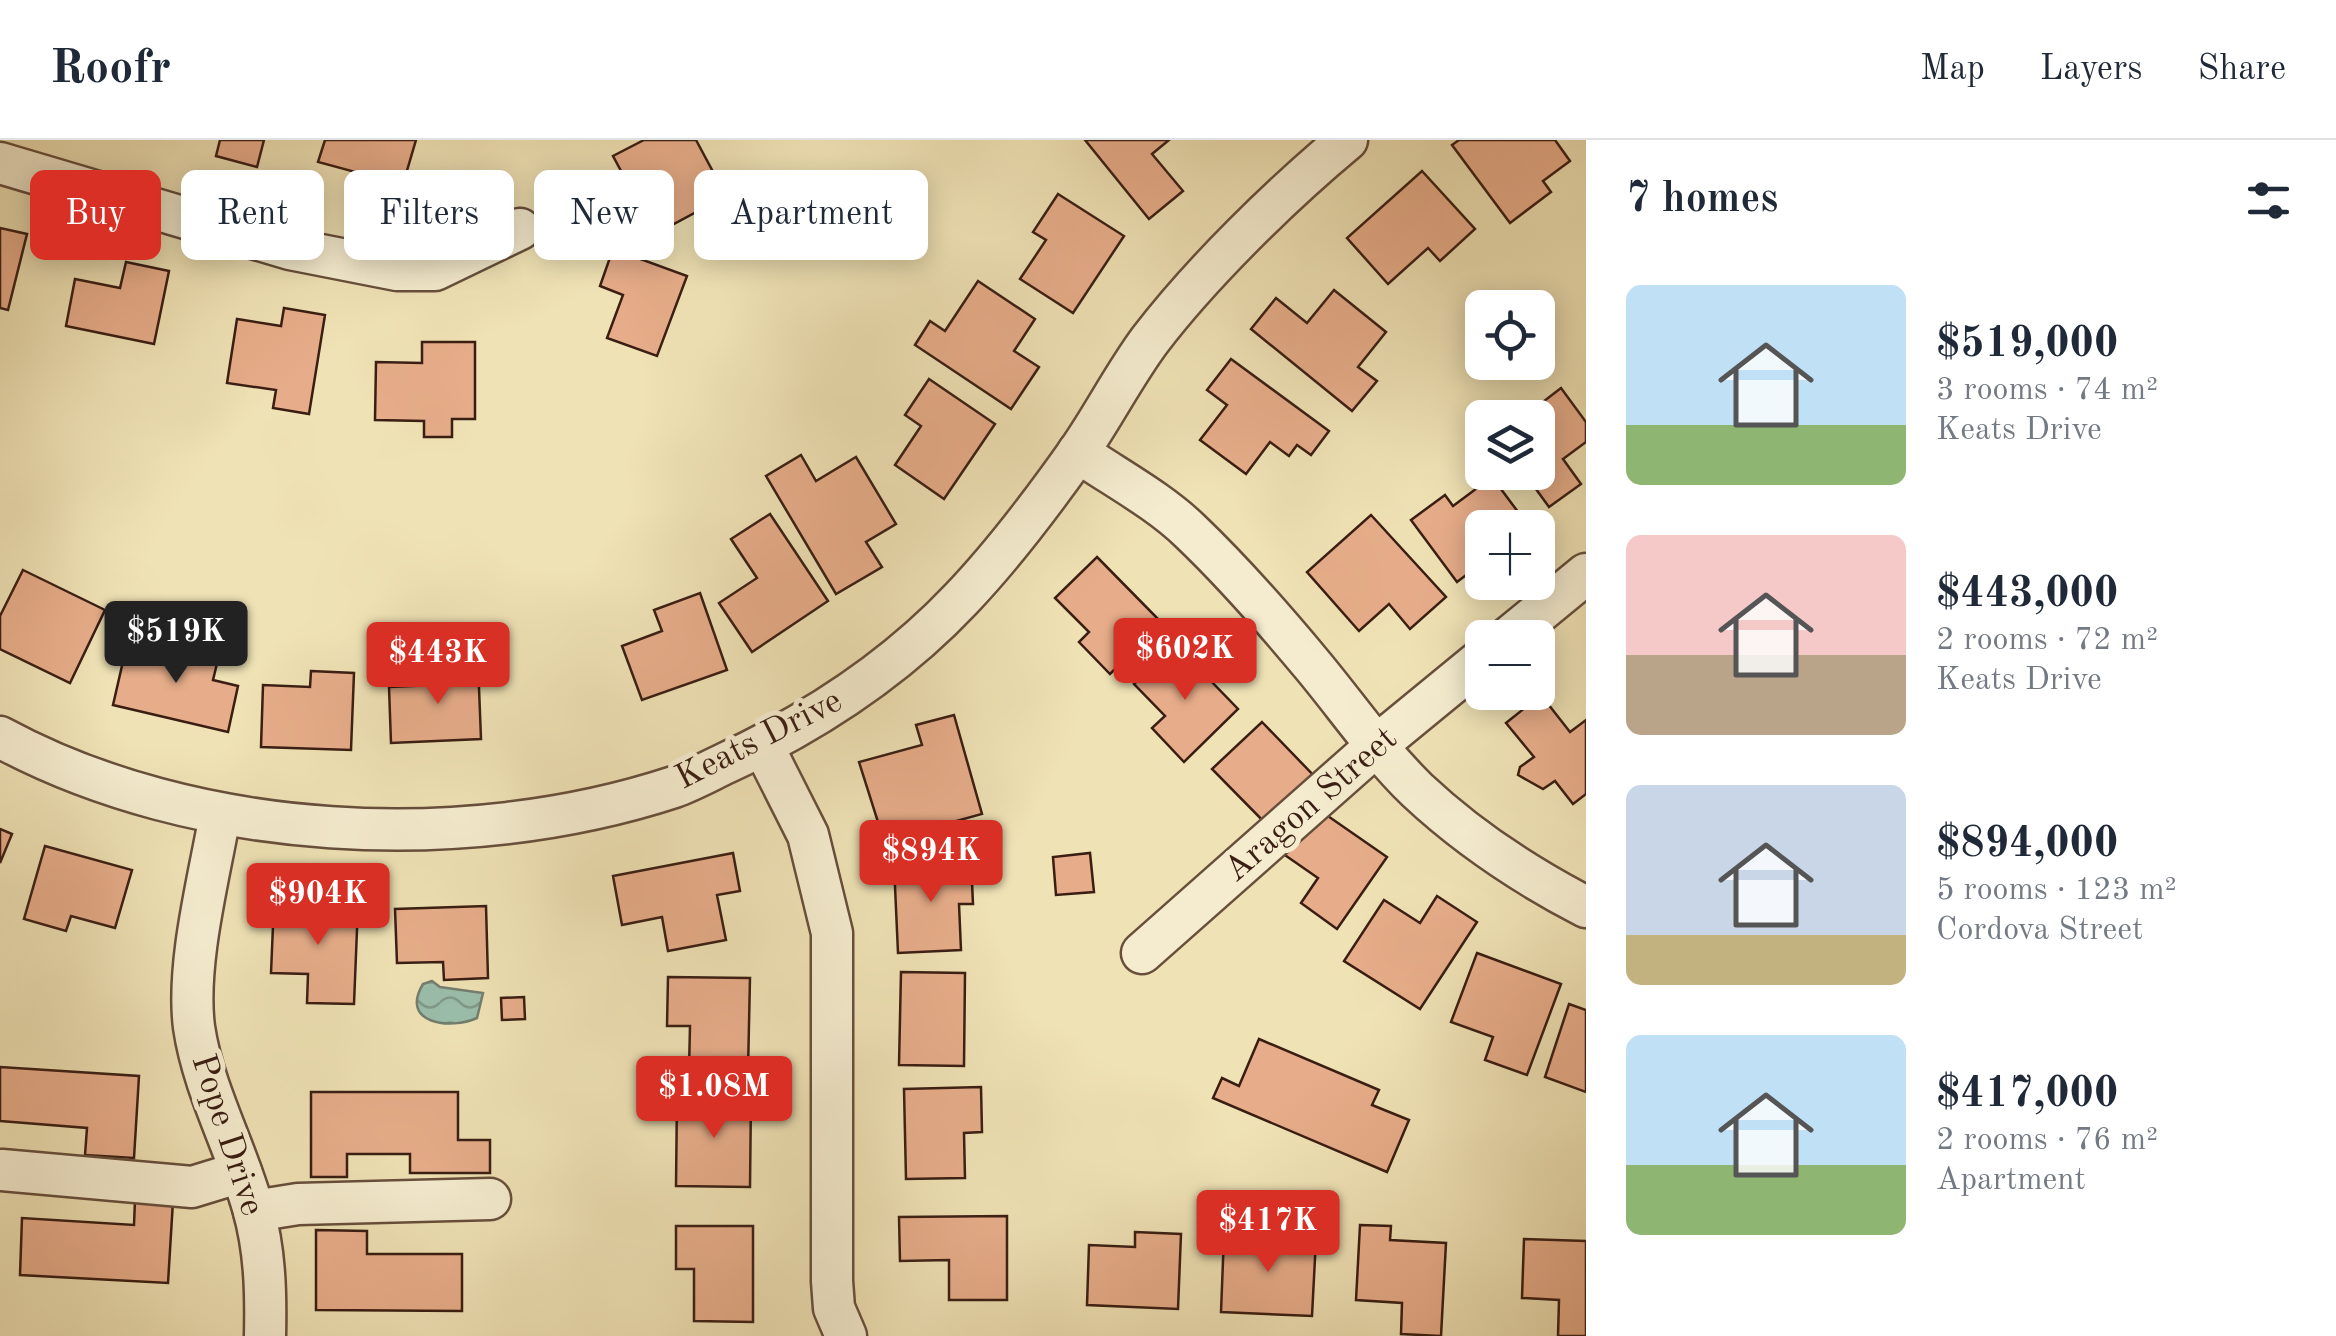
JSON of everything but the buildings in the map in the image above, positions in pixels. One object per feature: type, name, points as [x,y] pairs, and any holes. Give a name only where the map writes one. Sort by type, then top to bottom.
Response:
[{"type":"street","name":"Keats Drive","points":[[0,738],[45,761],[124,792],[220,816],[325,828],[462,828],[582,810],[676,787],[798,728],[923,638],[990,568],[1078,452],[1150,340],[1223,258],[1304,153],[1347,140]]},
{"type":"street","points":[[0,164],[290,250],[397,270],[436,270],[520,229]]},
{"type":"street","points":[[1078,452],[1187,528],[1290,638],[1376,746],[1418,790],[1468,832],[1550,888],[1586,907]]},
{"type":"street","points":[[1530,620],[1586,574]]},
{"type":"street","name":"Aragon Street","points":[[1142,953],[1376,746],[1465,673]]},
{"type":"street","points":[[763,746],[808,835],[832,933],[832,1281],[834,1308],[846,1336]]},
{"type":"street","name":"Pope Drive","points":[[220,816],[194,981],[194,1024],[202,1063],[254,1211],[266,1274],[265,1336]]},
{"type":"street","points":[[2,1170],[192,1187],[241,1172]]},
{"type":"street","points":[[254,1211],[298,1204],[490,1199]]},
{"type":"water","points":[[432,981],[440,987],[483,993],[477,1018],[442,1023],[423,1016],[417,997],[423,984]]}]
